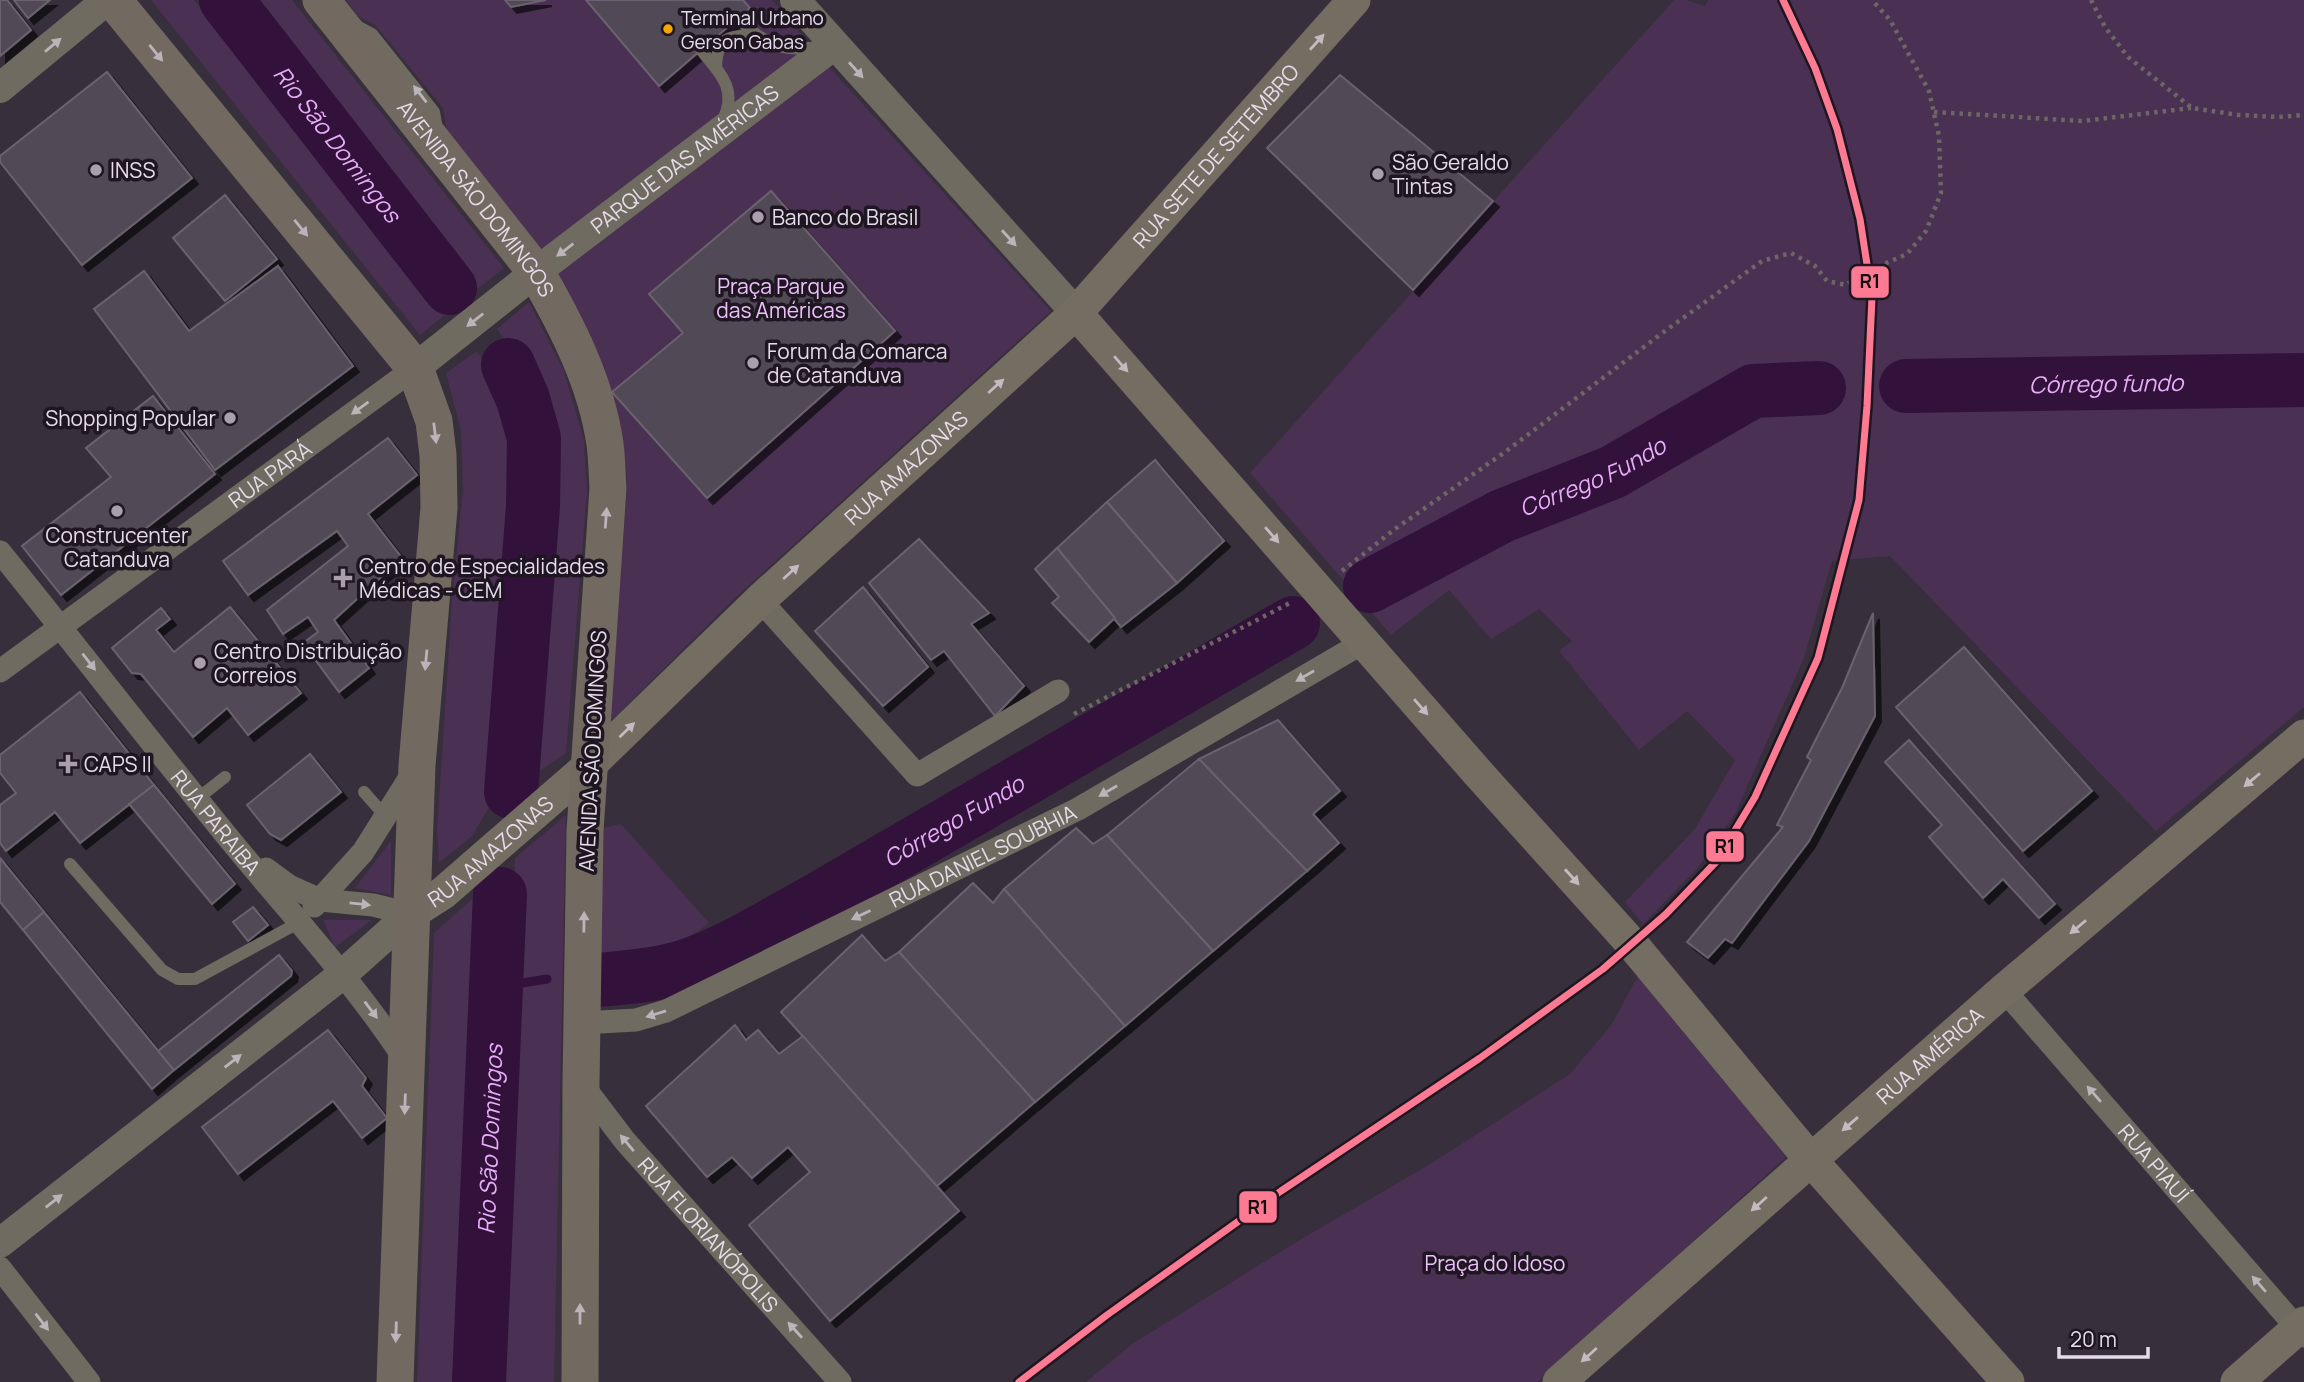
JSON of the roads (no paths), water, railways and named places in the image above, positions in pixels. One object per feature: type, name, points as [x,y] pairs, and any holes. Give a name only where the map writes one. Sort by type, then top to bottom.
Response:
[{"type":"main road","points":[[113,0],[423,361],[438,456],[439,508],[417,765],[395,1382]]},
{"type":"main road","name":"RUA SETE DE SETEMBRO","points":[[1076,313],[1354,0]]},
{"type":"main road","name":"AVENIDA SÃO DOMINGOS","points":[[324,5],[443,157],[527,279],[561,315],[580,358],[595,402],[605,444],[608,488],[585,831],[580,1382]]},
{"type":"main road","points":[[1076,313],[1632,944],[1810,1159],[2007,1382]]},
{"type":"main road","name":"RUA AMAZONAS","points":[[410,914],[443,893],[589,766],[760,600],[1076,313]]},
{"type":"main road","name":"RUA AMÉRICA","points":[[1559,1382],[2004,990],[2304,736]]},
{"type":"main road","points":[[2236,1382],[2302,1329]]},
{"type":"street","points":[[0,88],[107,0]]},
{"type":"street","points":[[795,0],[1076,313]]},
{"type":"street","name":"PARQUE DAS AMÉRICAS","points":[[527,279],[834,46]]},
{"type":"street","name":"RUA PARÁ","points":[[0,671],[423,361],[527,279]]},
{"type":"street","name":"RUA PARAIBA","points":[[0,552],[219,827],[343,974],[407,1061]]},
{"type":"street","points":[[760,600],[917,775],[1058,691]]},
{"type":"street","name":"RUA DANIEL SOUBHIA","points":[[582,1006],[636,1020],[666,1011],[1078,809],[1364,642]]},
{"type":"street","points":[[298,923],[362,852],[417,765]]},
{"type":"street","points":[[219,827],[289,886],[320,900],[373,905],[410,914]]},
{"type":"street","name":"RUA AMAZONAS","points":[[0,1243],[343,974],[410,914]]},
{"type":"street","name":"RUA PIAUÍ","points":[[2004,990],[2302,1329]]},
{"type":"street","name":"RUA FLORIANÓPOLIS","points":[[581,1083],[625,1141],[840,1382]]},
{"type":"street","points":[[0,1268],[89,1382]]},
{"type":"lane","points":[[738,18],[755,36]]},
{"type":"lane","points":[[716,68],[717,52],[724,40],[737,34],[755,36],[792,49],[834,46]]},
{"type":"lane","points":[[701,50],[729,88],[729,108],[715,136]]},
{"type":"lane","points":[[197,799],[225,777]]},
{"type":"lane","points":[[364,792],[386,817]]},
{"type":"lane","points":[[70,864],[162,970],[178,979],[195,979],[298,923]]},
{"type":"waterway","name":"Rio São Domingos","points":[[226,0],[450,288]]},
{"type":"waterway","name":"Rio São Domingos","points":[[508,365],[523,399],[534,438],[533,506],[511,792]]},
{"type":"waterway","name":"Córrego fundo","points":[[1906,386],[2304,380]]},
{"type":"waterway","name":"Córrego Fundo","points":[[1370,586],[1502,516],[1613,472],[1753,391],[1819,388]]},
{"type":"waterway","name":"Córrego Fundo","points":[[598,980],[678,968],[735,945],[1293,623]]},
{"type":"waterway","name":"Rio São Domingos","points":[[479,1382],[500,894]]},
{"type":"waterway","points":[[497,987],[547,979]]},
{"type":"place","name":"Terminal Urbano Gerson Gabas","points":[[668,29]]},
{"type":"place","name":"INSS","points":[[96,170]]},
{"type":"place","name":"São Geraldo Tintas","points":[[1378,174]]},
{"type":"place","name":"Banco do Brasil","points":[[758,217]]},
{"type":"place","name":"Forum da Comarca de Catanduva","points":[[753,363]]},
{"type":"place","name":"Shopping Popular","points":[[230,418]]},
{"type":"place","name":"Construcenter Catanduva","points":[[117,511]]},
{"type":"place","name":"Centro de Especialidades Médicas - CEM","points":[[343,578]]},
{"type":"place","name":"Centro Distribuição Correios","points":[[200,663]]},
{"type":"place","name":"CAPS II","points":[[68,764]]},
{"type":"park label","name":"Praça Parque das Américas","points":[[781,298]]},
{"type":"park label","name":"Praça do Idoso","points":[[1495,1263]]}]
